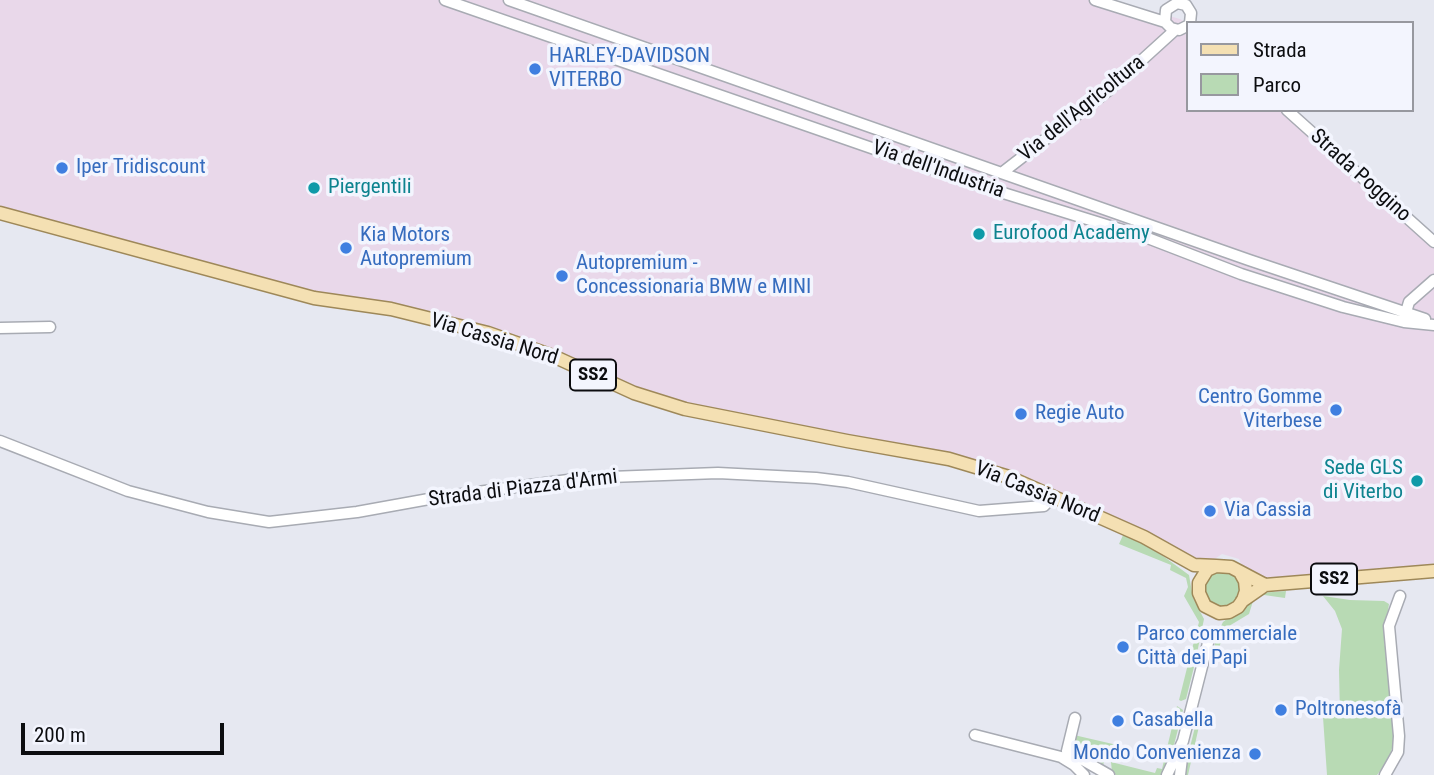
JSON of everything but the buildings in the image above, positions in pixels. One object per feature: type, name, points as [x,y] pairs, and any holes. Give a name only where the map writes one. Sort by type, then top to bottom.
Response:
[{"type":"main road","name":"Via Cassia Nord","points":[[0,213],[314,298],[391,309],[488,333],[553,356],[634,393],[685,409],[950,459],[1009,478],[1144,537],[1194,565],[1216,566]]},
{"type":"main road","name":"Via Cassia Nord","points":[[1177,557],[1198,588]]},
{"type":"main road","name":"SS2","points":[[1216,566],[1231,566],[1265,585]]},
{"type":"main road","points":[[1198,588],[1203,574],[1216,566]]},
{"type":"main road","name":"SS2","points":[[1198,588],[1202,602],[1214,611],[1229,612],[1265,585],[1434,571]]},
{"type":"main road","points":[[1240,572],[1246,586],[1242,601]]},
{"type":"street","name":"Via dell'Industria","points":[[445,0],[467,4],[984,187],[1144,237],[1241,274],[1343,307],[1434,324]]},
{"type":"street","name":"Via dell'Industria","points":[[509,0],[1003,172],[1405,318]]},
{"type":"street","points":[[1095,0],[1180,26]]},
{"type":"street","points":[[1144,14],[1175,3],[1190,4],[1191,17],[1186,21]]},
{"type":"street","points":[[1175,3],[1165,13],[1180,26]]},
{"type":"street","name":"Via dell'Agricoltura","points":[[1003,172],[1109,90],[1158,43],[1180,26]]},
{"type":"street","name":"Strada Poggino","points":[[1289,112],[1434,242]]},
{"type":"street","points":[[1405,318],[1409,302],[1434,280]]},
{"type":"street","points":[[2,327],[50,327]]},
{"type":"street","name":"Strada di Piazza d'Armi","points":[[0,441],[128,491],[208,512],[269,522],[357,512],[440,497],[583,478],[718,473],[848,482],[979,511],[1044,506],[1052,497]]},
{"type":"street","points":[[1385,775],[1398,752],[1399,744],[1389,626],[1400,596]]},
{"type":"street","points":[[1180,775],[1183,741],[1208,643]]},
{"type":"street","points":[[1075,718],[1067,751],[1106,774]]},
{"type":"street","points":[[975,735],[1061,757],[1084,775]]},
{"type":"street","points":[[1167,775],[1183,741]]},
{"type":"street","points":[[1093,775],[1106,774]]},
{"type":"shaded area","points":[[0,0],[1112,0],[1186,22],[1186,112],[1294,112],[1434,238],[1434,563],[1418,567],[1261,579],[1242,566],[1239,559],[1222,554],[1213,560],[1198,561],[1157,537],[1011,473],[677,403],[620,383],[543,348],[318,294],[0,208]]},
{"type":"green space","points":[[1124,533],[1189,575],[1193,598],[1204,619],[1197,653],[1191,653],[1199,622],[1184,596],[1188,587],[1186,578],[1170,570],[1171,565],[1119,544]]},
{"type":"green space","points":[[1213,570],[1235,572],[1243,589],[1235,605],[1227,608],[1211,605],[1202,589]]},
{"type":"green space","points":[[1286,591],[1285,598],[1264,595],[1254,598],[1249,614],[1224,629],[1216,661],[1214,660],[1212,655],[1223,622],[1260,593]]},
{"type":"green space","points":[[1323,596],[1384,601],[1389,604],[1384,636],[1394,741],[1389,759],[1377,775],[1327,775],[1323,717],[1340,715],[1342,629],[1335,611]]},
{"type":"green space","points":[[1189,660],[1195,663],[1186,699],[1181,701],[1179,700]]},
{"type":"green space","points":[[1177,706],[1183,710],[1168,768],[1163,775],[1116,775],[1112,772],[1111,762],[1155,773],[1157,768],[1162,769]]},
{"type":"green space","points":[[1202,713],[1188,775],[1183,775],[1198,715]]},
{"type":"green space","points":[[1074,735],[1130,748],[1129,750],[1110,745],[1103,765],[1077,752],[1073,747]]},
{"type":"place","name":"HARLEY-DAVIDSON VITERBO","points":[[535,69]]},
{"type":"place","name":"Iper Tridiscount","points":[[62,168]]},
{"type":"place","name":"Piergentili","points":[[314,188]]},
{"type":"place","name":"Eurofood Academy","points":[[979,234]]},
{"type":"place","name":"Kia Motors Autopremium","points":[[346,248]]},
{"type":"place","name":"Autopremium - Concessionaria BMW e MINI","points":[[562,276]]},
{"type":"place","name":"Centro Gomme Viterbese","points":[[1336,410]]},
{"type":"place","name":"Regie Auto","points":[[1021,414]]},
{"type":"place","name":"Sede GLS di Viterbo","points":[[1417,481]]},
{"type":"place","name":"Via Cassia","points":[[1210,511]]},
{"type":"place","name":"Parco commerciale Città dei Papi","points":[[1123,647]]},
{"type":"place","name":"Poltronesofà","points":[[1281,710]]},
{"type":"place","name":"Casabella","points":[[1118,721]]},
{"type":"place","name":"Mondo Convenienza","points":[[1255,754]]}]
